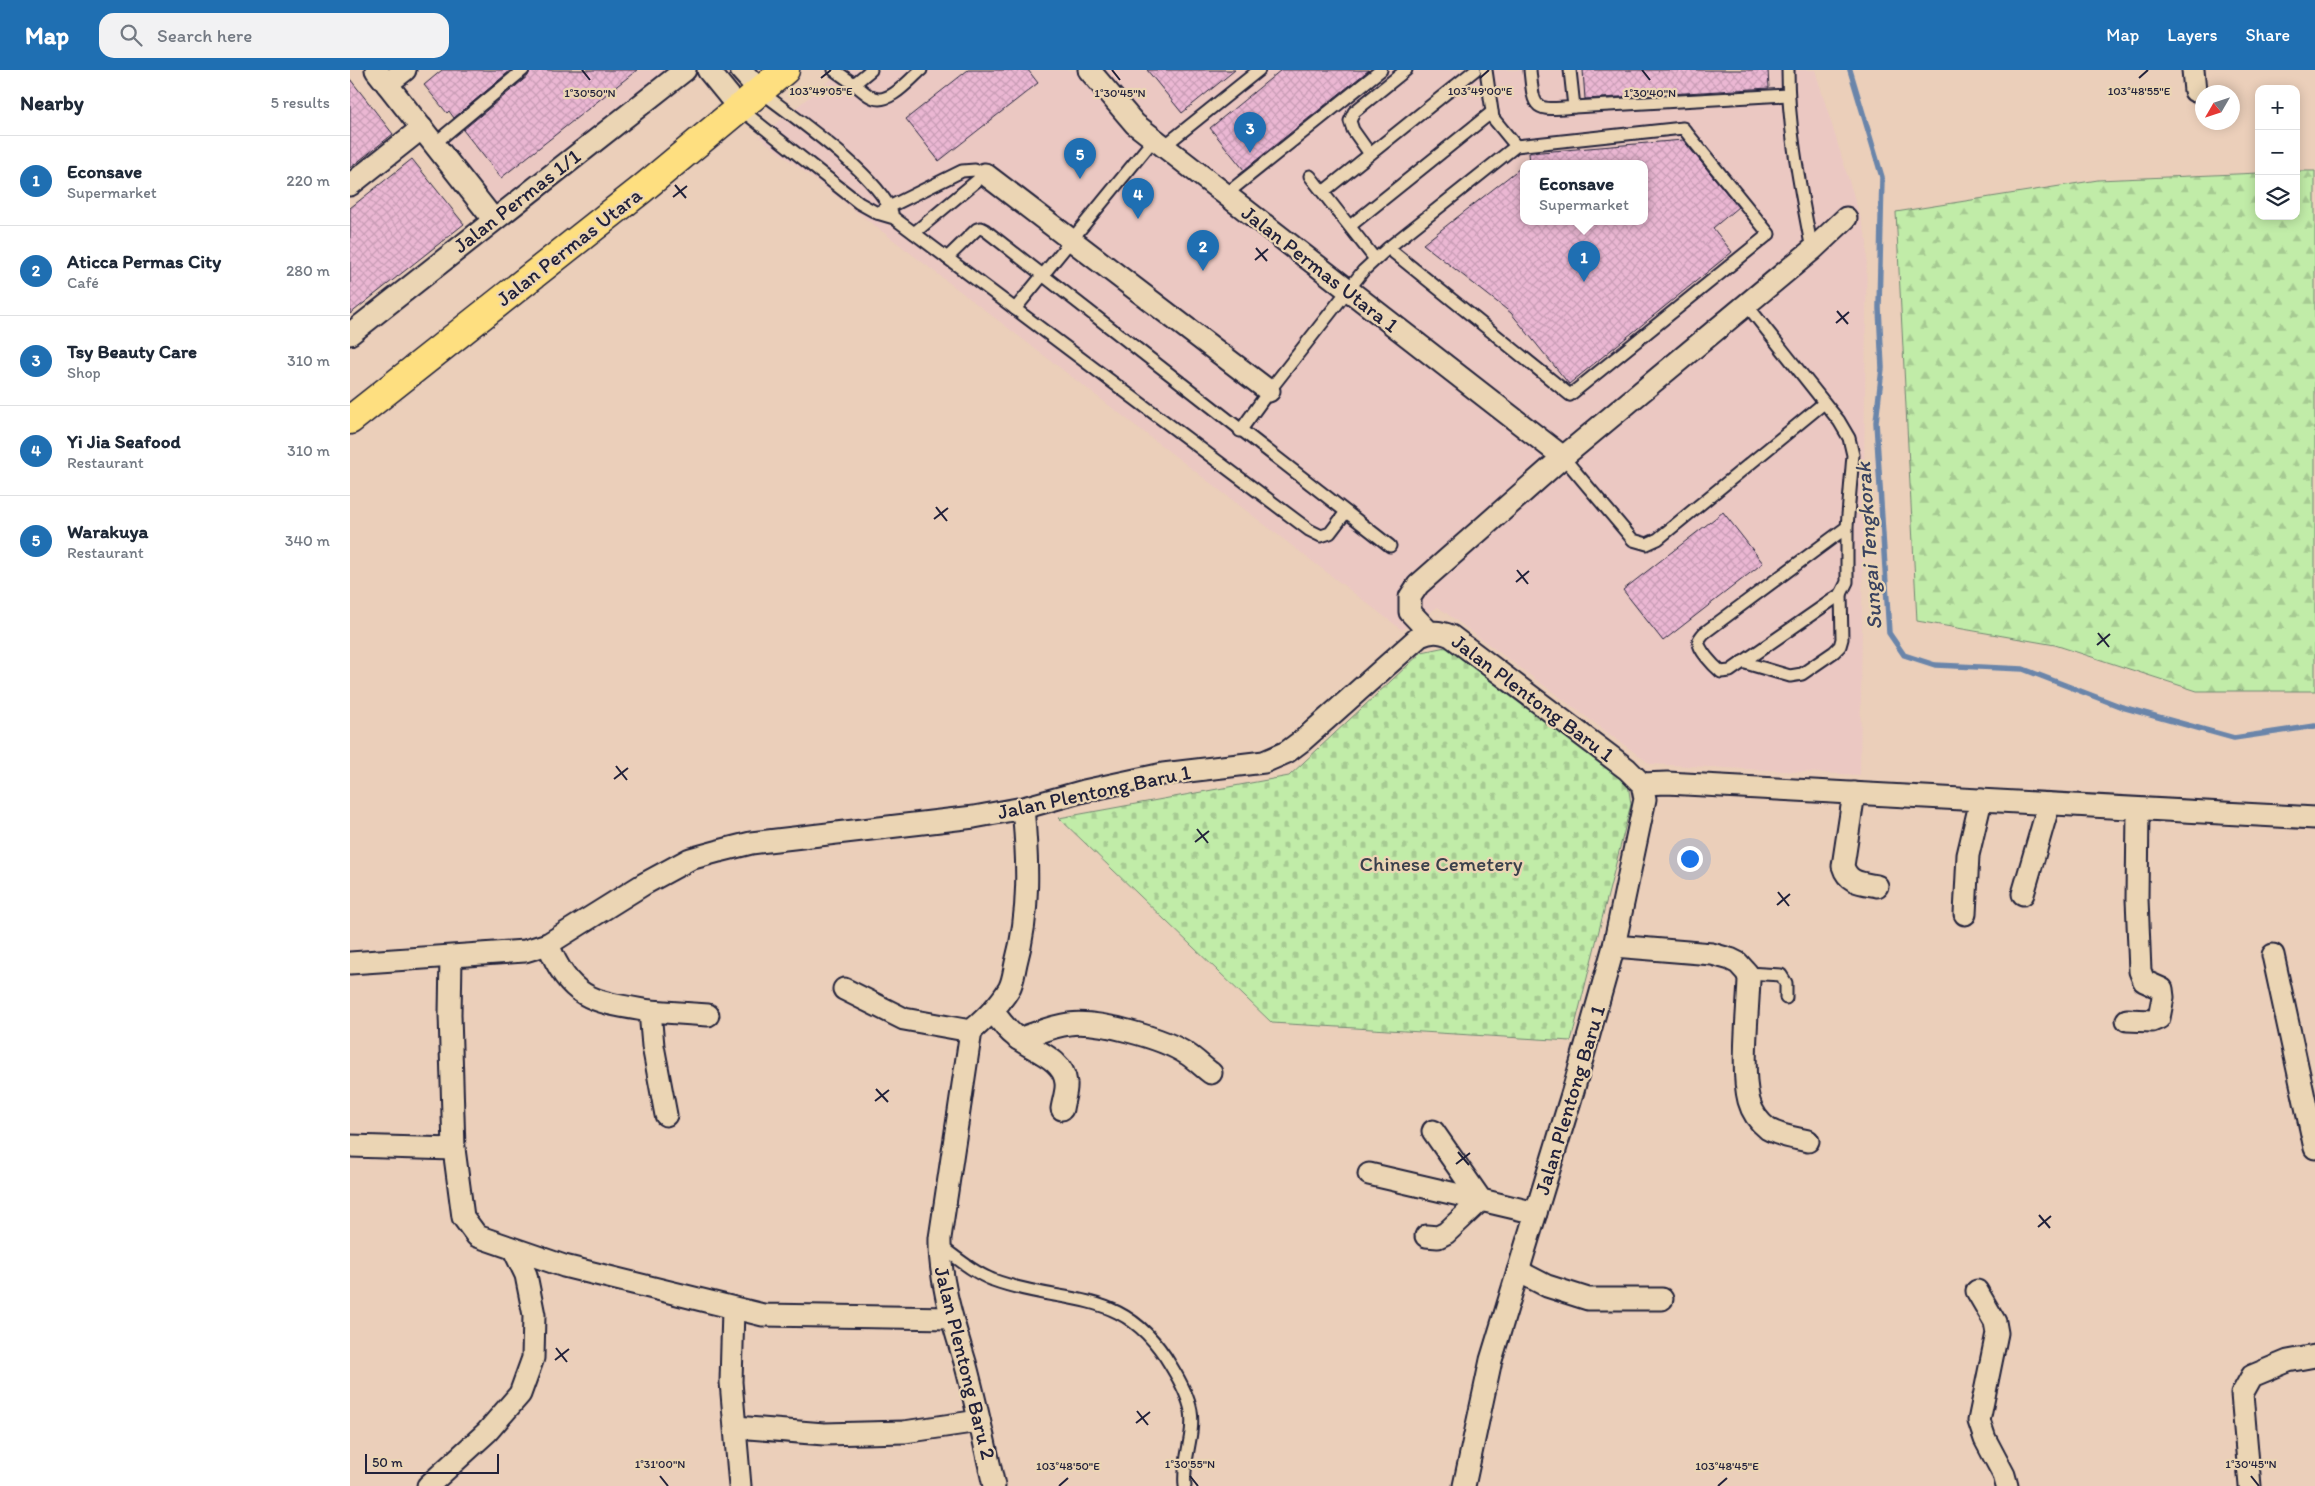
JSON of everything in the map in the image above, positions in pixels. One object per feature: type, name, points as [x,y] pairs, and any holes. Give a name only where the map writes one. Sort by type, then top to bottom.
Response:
[{"type":"main road","name":"Jalan Permas Utara","points":[[350,420],[642,189],[786,70]]},
{"type":"street","points":[[405,70],[382,77],[493,219]]},
{"type":"street","name":"Jalan Permas 1/1","points":[[350,334],[493,219],[685,70]]},
{"type":"street","points":[[708,70],[749,100]]},
{"type":"street","points":[[741,70],[749,100]]},
{"type":"street","name":"Jalan Permas Utara 1","points":[[1089,70],[1120,108],[1159,143],[1562,457]]},
{"type":"street","points":[[2193,70],[2195,91]]},
{"type":"street","points":[[350,185],[428,136]]},
{"type":"street","points":[[985,174],[1269,391]]},
{"type":"street","points":[[1429,632],[1410,612],[1410,597],[1418,585],[1562,457],[1812,250],[1846,218]]},
{"type":"street","name":"Jalan Plentong Baru 1","points":[[350,962],[525,952],[548,944],[644,884],[698,857],[751,843],[974,817],[1023,808],[1163,774],[1246,765],[1276,758],[1303,740],[1378,671],[1420,636],[1429,632],[1442,632],[1460,642],[1627,769],[1642,784],[1645,799],[1614,946],[1491,1360],[1464,1486]]},
{"type":"street","points":[[1642,784],[1667,783],[2315,818]]},
{"type":"street","points":[[1854,794],[1843,866],[1846,875],[1852,880],[1877,886]]},
{"type":"street","points":[[1966,914],[1968,855],[1981,800]]},
{"type":"street","points":[[2023,894],[2049,804]]},
{"type":"street","points":[[844,989],[904,1018],[923,1024],[970,1032],[993,1012],[1009,988],[1022,940],[1026,902],[1027,851],[1023,808]]},
{"type":"street","points":[[2127,1020],[2152,1020],[2159,1018],[2163,998],[2162,989],[2144,981],[2140,971],[2137,899],[2138,809]]},
{"type":"street","points":[[548,944],[558,968],[573,987],[592,998],[622,1007],[708,1015]]},
{"type":"street","points":[[1614,946],[1712,954],[1730,959],[1747,973],[1749,979],[1746,1064],[1749,1099],[1752,1109],[1768,1128],[1778,1133],[1808,1141]]},
{"type":"street","points":[[2273,955],[2315,1148]]},
{"type":"street","points":[[451,957],[450,1014],[454,1149],[463,1217],[477,1236],[564,1266],[763,1315],[952,1318]]},
{"type":"street","points":[[650,1011],[653,1046],[666,1115]]},
{"type":"street","points":[[993,1012],[1003,1026],[1018,1039],[1045,1055],[1060,1068],[1066,1081],[1062,1109]]},
{"type":"street","points":[[1018,1039],[1070,1024],[1090,1024],[1163,1042],[1186,1054],[1211,1073]]},
{"type":"street","name":"Jalan Plentong Baru 2","points":[[970,1032],[939,1256],[952,1318],[994,1486]]},
{"type":"street","points":[[1433,1131],[1481,1200]]},
{"type":"street","points":[[350,1146],[454,1149]]},
{"type":"street","points":[[1369,1174],[1536,1213]]},
{"type":"street","points":[[1426,1236],[1438,1237],[1446,1234],[1481,1200]]},
{"type":"street","points":[[428,1486],[487,1432],[520,1394],[533,1358],[534,1315],[526,1275],[514,1250]]},
{"type":"street","points":[[1518,1271],[1546,1286],[1588,1298],[1662,1299]]},
{"type":"street","points":[[1977,1291],[1998,1333],[1979,1421],[1985,1438],[2004,1475],[2007,1486]]},
{"type":"street","points":[[733,1309],[731,1382],[740,1486]]},
{"type":"street","points":[[2250,1486],[2242,1394],[2252,1376],[2288,1361],[2315,1356]]},
{"type":"street","points":[[736,1428],[824,1434],[904,1432],[979,1421]]},
{"type":"lane","points":[[428,136],[523,70]]},
{"type":"lane","points":[[834,70],[872,98],[881,100],[889,96],[921,70]]},
{"type":"lane","points":[[854,84],[871,70]]},
{"type":"lane","points":[[1015,308],[1071,240],[1159,143],[1259,70]]},
{"type":"lane","points":[[1225,195],[1381,70]]},
{"type":"lane","points":[[1370,154],[1353,130],[1350,121],[1354,112],[1406,70]]},
{"type":"lane","points":[[1323,192],[1474,70]]},
{"type":"lane","points":[[1486,70],[1493,118],[1516,146]]},
{"type":"lane","points":[[1530,70],[1533,100],[1538,106],[1545,109],[1788,95]]},
{"type":"lane","points":[[1570,70],[1574,107]]},
{"type":"lane","points":[[1788,70],[1788,95],[1799,181],[1812,250]]},
{"type":"lane","points":[[749,100],[849,162],[876,188],[889,206],[894,218]]},
{"type":"lane","points":[[749,100],[828,180],[877,213],[894,218],[1309,530],[1321,536],[1330,533],[1346,512]]},
{"type":"lane","points":[[1350,226],[1492,112]]},
{"type":"lane","points":[[1240,431],[1347,290],[1375,259],[1388,248],[1516,146],[1684,128],[1769,234],[1570,395],[1388,248]]},
{"type":"lane","points":[[877,213],[962,171],[975,170],[985,174],[914,233]]},
{"type":"lane","points":[[1310,176],[1375,259]]},
{"type":"lane","points":[[947,258],[971,234],[981,228],[1390,546]]},
{"type":"lane","points":[[1742,662],[1790,676],[1802,674],[1840,646],[1842,639],[1841,594],[1847,582],[1847,526],[1853,455],[1849,438],[1824,403],[1746,304]]},
{"type":"lane","points":[[1562,457],[1633,540],[1647,544],[1658,539],[1824,403]]},
{"type":"lane","points":[[1841,594],[1730,671],[1722,672],[1714,667],[1698,646],[1699,639],[1704,633],[1847,526]]},
{"type":"lane","points":[[1747,973],[1781,975],[1786,984],[1786,998]]},
{"type":"lane","points":[[940,1245],[971,1270],[992,1280],[1019,1288],[1089,1301],[1113,1309],[1132,1320],[1164,1355],[1182,1385],[1191,1409],[1192,1422],[1185,1460],[1184,1486]]},
{"type":"shaded area","points":[[520,70],[665,70],[497,204],[441,133]]},
{"type":"shaded area","points":[[843,70],[1815,70],[1867,239],[1860,775],[1650,764],[1438,607],[1402,630],[759,137]]},
{"type":"green space","points":[[2300,171],[2315,171],[2315,691],[2197,691],[2055,645],[1917,621],[1896,212],[2098,180],[2255,173],[2255,220],[2300,220]]},
{"type":"green space","name":"Chinese Cemetery","points":[[1450,646],[1628,784],[1631,804],[1571,1041],[1272,1023],[1059,818],[1289,776],[1422,652]]},
{"type":"building","points":[[442,70],[511,70],[454,118],[449,111],[447,113],[424,85]]},
{"type":"building","points":[[530,70],[637,70],[501,178],[463,130],[528,76]]},
{"type":"building","points":[[968,70],[1028,70],[1038,83],[939,161],[906,119]]},
{"type":"building","points":[[1147,70],[1235,70],[1182,113]]},
{"type":"building","points":[[1281,70],[1369,70],[1244,170],[1210,128]]},
{"type":"building","points":[[1583,70],[1768,70],[1769,88],[1585,99]]},
{"type":"building","points":[[350,79],[393,134],[350,168]]},
{"type":"building","points":[[1683,140],[1738,207],[1713,228],[1732,252],[1569,384],[1511,313],[1423,244],[1520,168],[1520,225],[1648,225],[1648,160],[1530,160],[1529,153]]},
{"type":"building","points":[[412,159],[464,224],[350,314],[350,208]]},
{"type":"building","points":[[1723,512],[1763,563],[1663,641],[1623,590]]},
{"type":"waterway","name":"Sungai Tengkorak","points":[[1850,70],[1882,177],[1879,308],[1882,368],[1876,422],[1889,633],[1904,655],[1935,665],[2023,669],[2122,707],[2234,738],[2315,726]]},
{"type":"place","name":"Tsy Beauty Care","points":[[1250,153]]},
{"type":"place","name":"Warakuya","points":[[1080,179]]},
{"type":"place","name":"Yi Jia Seafood","points":[[1138,219]]},
{"type":"place","name":"Aticca Permas City","points":[[1203,271]]},
{"type":"place","name":"Econsave","points":[[1584,282]]}]
